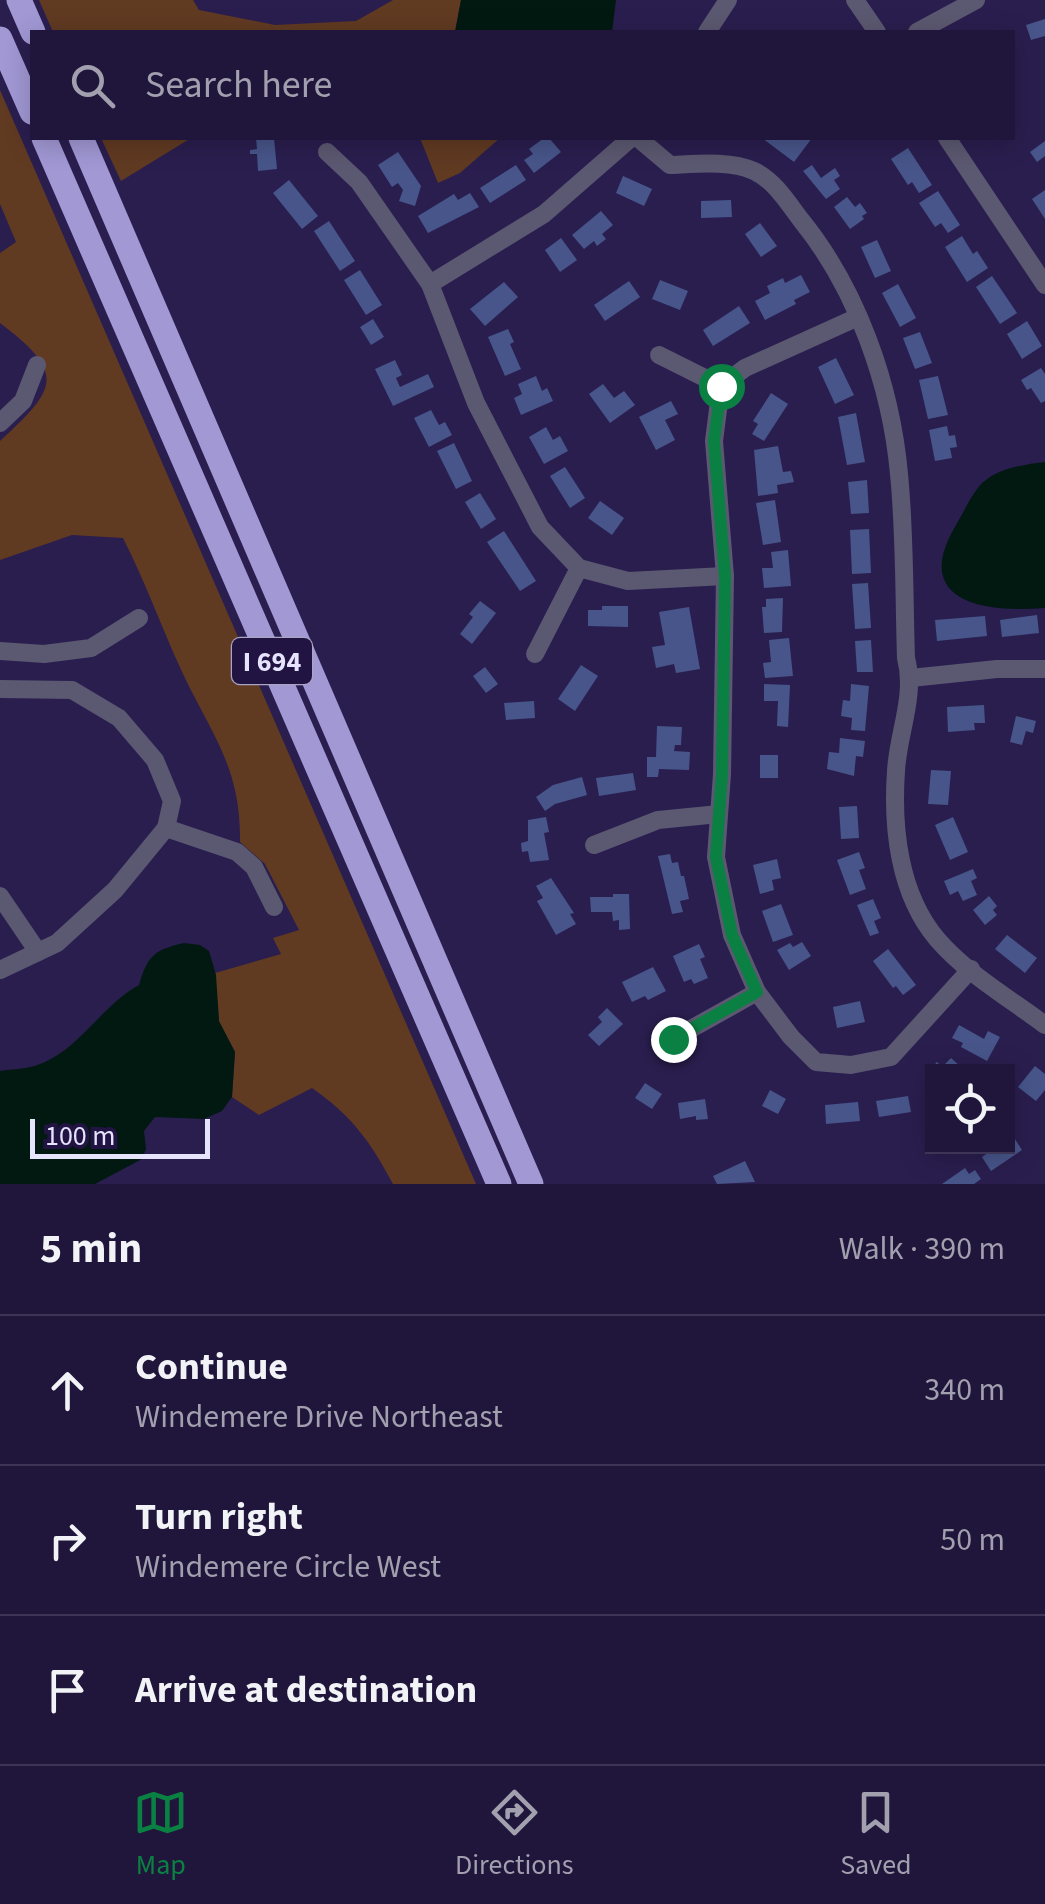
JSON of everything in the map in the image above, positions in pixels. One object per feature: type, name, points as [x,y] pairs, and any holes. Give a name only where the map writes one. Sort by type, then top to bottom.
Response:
[{"type":"highway","points":[[19,0],[32,30]]},
{"type":"highway","points":[[0,40],[30,108]]},
{"type":"highway","name":"I 694","points":[[45,140],[499,1184]]},
{"type":"highway","name":"I 694","points":[[81,140],[532,1184]]},
{"type":"street","points":[[708,30],[728,0]]},
{"type":"street","points":[[856,0],[876,30]]},
{"type":"street","points":[[921,30],[976,0]]},
{"type":"street","points":[[430,284],[544,214],[632,140]]},
{"type":"street","points":[[637,140],[670,164],[718,164],[753,170],[776,188],[826,251],[858,317],[887,398],[900,473],[906,658],[911,678],[896,770],[896,841],[913,900],[937,938],[970,969],[1045,1025]]},
{"type":"street","points":[[948,140],[1045,285]]},
{"type":"street","points":[[327,152],[359,182],[430,284],[476,403],[540,527],[579,568],[628,581],[725,576]]},
{"type":"street","points":[[858,317],[745,368],[721,386],[714,441],[725,576],[716,857],[732,935],[757,992],[791,1037],[816,1062],[851,1065],[891,1058],[970,969]]},
{"type":"street","points":[[659,355],[721,386]]},
{"type":"street","points":[[0,423],[23,401],[38,365]]},
{"type":"street","points":[[535,654],[579,568]]},
{"type":"street","points":[[0,651],[44,654],[91,648],[139,618]]},
{"type":"street","points":[[911,678],[1045,669]]},
{"type":"street","points":[[0,689],[72,690],[119,718],[155,760],[172,802],[166,828],[115,890],[57,943],[0,970]]},
{"type":"street","points":[[594,845],[658,820],[719,814]]},
{"type":"street","points":[[166,828],[237,852],[254,867],[274,907]]},
{"type":"street","points":[[0,896],[38,952]]},
{"type":"street","points":[[673,1039],[757,992]]},
{"type":"shaded area","points":[[39,0],[193,0],[199,10],[275,25],[356,21],[393,0],[461,0],[455,30],[52,30]]},
{"type":"shaded area","points":[[461,0],[616,0],[612,30],[455,30]]},
{"type":"shaded area","points":[[0,90],[476,1184],[393,1184],[359,1130],[312,1088],[259,1115],[232,1097],[235,1052],[219,1022],[215,973],[281,954],[273,938],[299,930],[265,864],[240,842],[236,793],[223,754],[123,538],[72,535],[0,560],[0,441],[34,407],[46,381],[36,355],[0,323],[0,253],[16,242],[0,204]]},
{"type":"shaded area","points":[[102,140],[188,140],[121,181]]},
{"type":"shaded area","points":[[421,140],[498,140],[460,173],[438,183]]},
{"type":"shaded area","points":[[1045,462],[1045,608],[999,608],[960,597],[948,586],[942,571],[944,551],[973,494],[999,472]]},
{"type":"shaded area","points":[[184,943],[209,951],[216,975],[219,1021],[235,1052],[232,1097],[222,1111],[204,1119],[155,1117],[144,1131],[146,1149],[142,1159],[95,1184],[0,1184],[0,1071],[35,1066],[67,1048],[139,985],[154,955]]},
{"type":"building","points":[[1045,19],[1045,36],[1031,40],[1026,25]]},
{"type":"building","points":[[256,140],[274,140],[277,169],[258,171],[257,154],[250,154],[250,150],[257,149]]},
{"type":"building","points":[[541,140],[551,140],[561,152],[534,173],[524,160],[533,154],[529,149]]},
{"type":"building","points":[[765,140],[810,140],[794,162]]},
{"type":"building","points":[[1045,141],[1045,156],[1037,162],[1030,152]]},
{"type":"building","points":[[908,148],[932,185],[919,193],[912,182],[908,185],[891,159]]},
{"type":"building","points":[[398,152],[421,186],[415,206],[399,201],[403,190],[398,183],[392,187],[378,165]]},
{"type":"building","points":[[516,165],[526,180],[490,203],[480,188]]},
{"type":"building","points":[[812,165],[821,178],[835,168],[840,176],[834,180],[840,189],[826,199],[803,171]]},
{"type":"building","points":[[623,176],[652,189],[644,206],[616,193]]},
{"type":"building","points":[[289,180],[318,216],[302,229],[273,193]]},
{"type":"building","points":[[1045,190],[1045,219],[1032,199]]},
{"type":"building","points":[[938,191],[960,225],[948,233],[941,223],[935,227],[919,203]]},
{"type":"building","points":[[470,193],[479,207],[428,233],[418,216],[454,194],[458,200]]},
{"type":"building","points":[[847,197],[855,207],[860,203],[867,213],[850,229],[834,207]]},
{"type":"building","points":[[731,200],[732,217],[701,218],[701,201]]},
{"type":"building","points":[[601,211],[613,225],[602,234],[606,239],[597,246],[594,241],[584,249],[572,235]]},
{"type":"building","points":[[329,221],[355,261],[340,271],[314,231]]},
{"type":"building","points":[[760,223],[777,246],[761,257],[745,234]]},
{"type":"building","points":[[962,236],[988,268],[967,282],[945,247]]},
{"type":"building","points":[[561,238],[577,260],[560,272],[545,250]]},
{"type":"building","points":[[877,240],[891,271],[875,278],[861,247]]},
{"type":"building","points":[[360,270],[382,305],[366,315],[344,280]]},
{"type":"building","points":[[801,275],[810,292],[765,320],[755,301],[770,293],[767,286]]},
{"type":"building","points":[[992,276],[1017,313],[1000,324],[976,287]]},
{"type":"building","points":[[660,280],[688,291],[680,310],[652,299]]},
{"type":"building","points":[[629,281],[640,297],[605,321],[594,305]]},
{"type":"building","points":[[504,282],[518,297],[485,326],[470,309]]},
{"type":"building","points":[[898,284],[916,318],[900,327],[882,293]]},
{"type":"building","points":[[739,306],[750,323],[713,346],[703,330]]},
{"type":"building","points":[[373,319],[384,337],[371,345],[360,327]]},
{"type":"building","points":[[1027,321],[1042,346],[1022,359],[1007,334]]},
{"type":"building","points":[[508,329],[521,369],[505,376],[488,337]]},
{"type":"building","points":[[920,332],[932,363],[915,369],[903,338]]},
{"type":"building","points":[[836,358],[854,395],[835,404],[818,367]]},
{"type":"building","points":[[395,360],[402,375],[396,378],[400,387],[428,374],[434,387],[393,406],[375,369]]},
{"type":"building","points":[[1041,368],[1045,374],[1045,401],[1041,403],[1021,380]]},
{"type":"building","points":[[536,376],[542,391],[547,388],[553,401],[521,415],[514,398],[522,394],[518,384]]},
{"type":"building","points":[[938,376],[948,415],[928,419],[919,380]]},
{"type":"building","points":[[603,384],[614,398],[624,391],[635,405],[610,423],[589,394]]},
{"type":"building","points":[[771,393],[788,404],[764,441],[752,434],[758,424],[753,421]]},
{"type":"building","points":[[671,401],[678,414],[665,420],[675,440],[656,450],[639,417]]},
{"type":"building","points":[[431,410],[439,425],[445,422],[452,435],[429,447],[414,418]]},
{"type":"building","points":[[856,413],[865,462],[847,465],[838,417]]},
{"type":"building","points":[[947,426],[949,436],[955,435],[957,447],[950,448],[952,458],[935,461],[929,430]]},
{"type":"building","points":[[546,427],[553,440],[560,436],[568,451],[544,464],[529,437]]},
{"type":"building","points":[[454,443],[472,481],[456,489],[437,451]]},
{"type":"building","points":[[778,446],[783,472],[791,471],[794,482],[777,485],[778,493],[758,496],[754,450]]},
{"type":"building","points":[[565,467],[585,498],[570,508],[550,476]]},
{"type":"building","points":[[867,480],[869,513],[851,514],[848,482]]},
{"type":"building","points":[[480,493],[496,519],[481,529],[465,502]]},
{"type":"building","points":[[775,500],[781,542],[763,545],[756,503]]},
{"type":"building","points":[[600,501],[624,518],[612,535],[588,518]]},
{"type":"building","points":[[869,529],[871,573],[852,574],[850,530]]},
{"type":"building","points":[[504,531],[536,581],[520,591],[487,542]]},
{"type":"building","points":[[788,550],[791,586],[764,588],[762,568],[773,568],[771,552]]},
{"type":"building","points":[[868,583],[871,628],[855,629],[852,584]]},
{"type":"building","points":[[783,598],[782,632],[764,633],[762,607],[766,607],[766,599]]},
{"type":"building","points":[[480,601],[496,613],[472,644],[460,634]]},
{"type":"building","points":[[602,606],[628,606],[628,627],[588,626],[588,610],[602,610]]},
{"type":"building","points":[[689,607],[700,669],[676,673],[674,664],[656,668],[652,647],[665,645],[659,612]]},
{"type":"building","points":[[1037,615],[1039,633],[1002,637],[1000,620]]},
{"type":"building","points":[[985,616],[987,636],[937,641],[935,620]]},
{"type":"building","points":[[789,638],[793,676],[765,678],[763,663],[771,662],[769,640]]},
{"type":"building","points":[[871,640],[873,672],[857,672],[855,641]]},
{"type":"building","points":[[581,665],[598,676],[575,711],[558,699]]},
{"type":"building","points":[[485,667],[498,684],[486,693],[473,676]]},
{"type":"building","points":[[764,684],[790,685],[788,727],[777,726],[778,701],[764,701]]},
{"type":"building","points":[[851,684],[869,686],[865,731],[851,730],[852,718],[841,716],[843,700],[850,701]]},
{"type":"building","points":[[534,701],[535,718],[506,720],[504,703]]},
{"type":"building","points":[[984,705],[985,723],[974,723],[975,730],[948,732],[947,707]]},
{"type":"building","points":[[1016,716],[1036,721],[1033,733],[1026,731],[1022,745],[1010,742]]},
{"type":"building","points":[[657,726],[682,727],[681,745],[675,745],[674,751],[690,752],[689,770],[659,769],[658,777],[647,777],[647,757],[656,757]]},
{"type":"building","points":[[840,738],[865,741],[863,757],[856,756],[854,776],[827,769],[829,752],[839,753]]},
{"type":"building","points":[[760,755],[778,755],[778,778],[760,778]]},
{"type":"building","points":[[931,770],[951,771],[948,805],[928,804]]},
{"type":"building","points":[[633,773],[636,790],[599,796],[596,778]]},
{"type":"building","points":[[582,777],[587,795],[545,811],[536,797],[553,785]]},
{"type":"building","points":[[857,806],[859,838],[841,839],[839,807]]},
{"type":"building","points":[[546,817],[549,832],[544,833],[549,860],[530,862],[521,843],[528,841],[528,820]]},
{"type":"building","points":[[953,817],[968,852],[950,860],[935,825]]},
{"type":"building","points":[[859,852],[865,868],[859,870],[866,889],[850,895],[837,860]]},
{"type":"building","points":[[670,854],[672,863],[678,862],[684,876],[689,899],[680,901],[683,912],[672,914],[658,856]]},
{"type":"building","points":[[777,859],[781,878],[772,880],[774,890],[760,894],[753,865]]},
{"type":"building","points":[[973,869],[977,878],[971,881],[977,895],[963,901],[958,891],[950,895],[944,881]]},
{"type":"building","points":[[551,878],[574,913],[570,914],[576,924],[556,935],[537,901],[543,898],[536,886]]},
{"type":"building","points":[[629,894],[630,929],[619,930],[619,920],[613,921],[612,912],[591,912],[590,897]]},
{"type":"building","points":[[989,896],[997,906],[993,910],[997,915],[985,925],[973,910]]},
{"type":"building","points":[[873,899],[881,918],[874,921],[879,933],[870,936],[857,905]]},
{"type":"building","points":[[781,904],[793,935],[773,942],[762,911]]},
{"type":"building","points":[[1007,935],[1037,958],[1025,973],[995,949]]},
{"type":"building","points":[[802,942],[811,956],[789,970],[777,950]]},
{"type":"building","points":[[699,944],[708,978],[694,984],[691,979],[684,982],[673,956]]},
{"type":"building","points":[[888,949],[916,985],[903,995],[873,961]]},
{"type":"building","points":[[653,967],[666,991],[648,1000],[645,996],[632,1002],[622,982]]},
{"type":"building","points":[[860,1001],[865,1022],[837,1028],[833,1007]]},
{"type":"building","points":[[607,1008],[623,1024],[599,1046],[588,1035],[602,1022],[598,1017]]},
{"type":"building","points":[[959,1025],[984,1039],[988,1031],[1000,1037],[987,1061],[952,1038]]},
{"type":"building","points":[[1035,1066],[1045,1074],[1045,1090],[1036,1101],[1018,1087]]},
{"type":"building","points":[[645,1083],[662,1094],[652,1109],[635,1098]]},
{"type":"building","points":[[770,1090],[786,1099],[778,1114],[762,1106]]},
{"type":"building","points":[[908,1096],[911,1112],[879,1117],[876,1101]]},
{"type":"building","points":[[705,1099],[708,1119],[680,1119],[678,1103]]},
{"type":"building","points":[[858,1102],[860,1121],[826,1124],[825,1105]]},
{"type":"building","points":[[1015,1139],[1022,1150],[991,1171],[982,1157],[1015,1154]]},
{"type":"building","points":[[745,1161],[755,1182],[717,1184],[713,1176]]},
{"type":"building","points":[[965,1168],[969,1174],[975,1170],[981,1179],[974,1184],[942,1184]]},
{"type":"route","points":[[673,1039],[757,992],[732,935],[716,857],[722,774],[725,576],[714,441],[721,386]]}]
